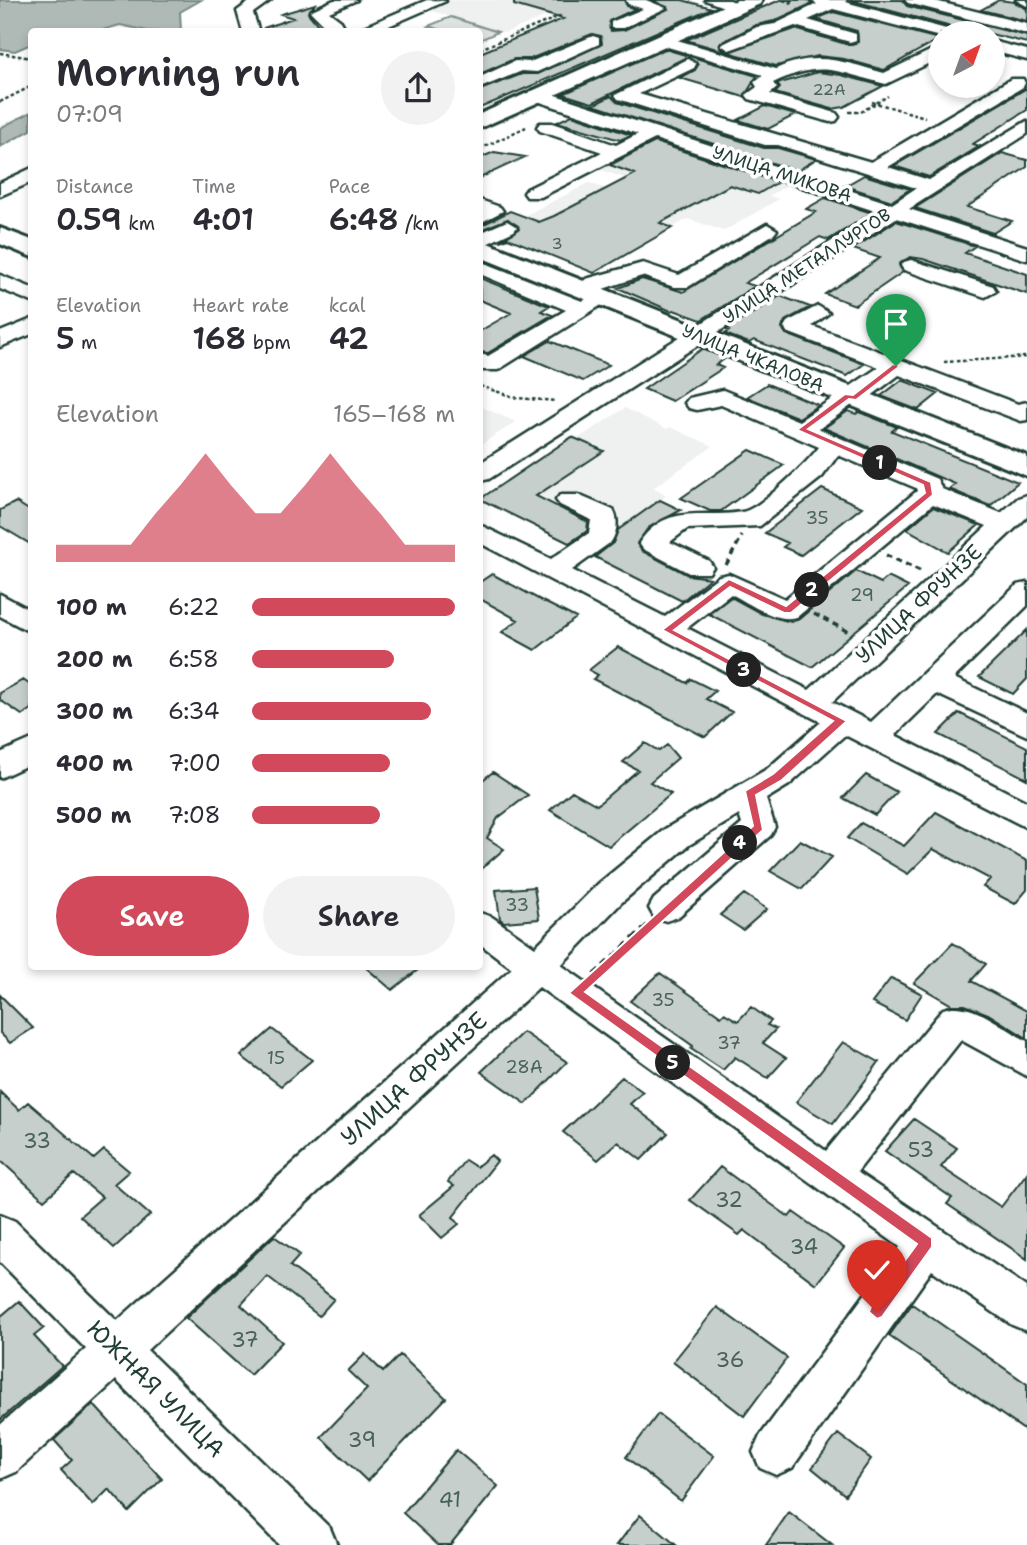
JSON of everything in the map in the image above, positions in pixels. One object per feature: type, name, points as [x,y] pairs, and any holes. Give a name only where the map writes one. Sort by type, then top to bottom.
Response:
[{"type":"main road","points":[[483,121],[745,3]]},
{"type":"main road","points":[[0,235],[28,248]]},
{"type":"main road","name":"УЛИЦА ЧКАЛОВА","points":[[483,249],[589,299],[698,336],[1027,467]]},
{"type":"street","points":[[250,28],[245,11],[263,0]]},
{"type":"street","points":[[337,28],[318,11],[349,0]]},
{"type":"street","points":[[617,25],[658,8],[633,0]]},
{"type":"street","points":[[713,0],[745,3]]},
{"type":"street","points":[[913,0],[939,3],[1027,29]]},
{"type":"street","points":[[370,28],[438,1]]},
{"type":"street","points":[[729,45],[763,30],[793,22],[829,1],[928,29]]},
{"type":"street","points":[[793,22],[850,37]]},
{"type":"street","points":[[660,40],[777,74]]},
{"type":"street","points":[[484,78],[521,65],[530,68],[593,41]]},
{"type":"street","points":[[1005,49],[1027,55]]},
{"type":"street","points":[[825,116],[755,95],[768,88],[762,82],[795,66],[812,66],[822,61],[886,79],[928,60]]},
{"type":"street","points":[[688,64],[624,95],[930,187]]},
{"type":"street","name":"УЛИЦА МИКОВА","points":[[484,78],[542,93],[654,133],[1027,254]]},
{"type":"street","points":[[1005,79],[1022,84]]},
{"type":"street","points":[[872,169],[1022,84]]},
{"type":"street","points":[[736,159],[825,116]]},
{"type":"street","points":[[538,126],[617,151]]},
{"type":"street","name":"УЛИЦА МЕТАЛЛУРГОВ","points":[[483,472],[1027,126]]},
{"type":"street","points":[[534,193],[654,133]]},
{"type":"street","points":[[0,190],[28,176]]},
{"type":"street","points":[[483,207],[493,211],[483,216]]},
{"type":"street","points":[[483,239],[507,227]]},
{"type":"street","points":[[483,362],[490,365],[589,299],[593,283],[643,269],[681,283],[768,230]]},
{"type":"street","points":[[961,232],[907,268],[985,291]]},
{"type":"street","points":[[483,268],[589,299]]},
{"type":"street","points":[[0,281],[28,294]]},
{"type":"street","points":[[818,313],[795,327],[1021,414],[1027,409]]},
{"type":"street","points":[[0,340],[28,328]]},
{"type":"street","points":[[802,430],[896,366]]},
{"type":"street","points":[[697,403],[723,397],[928,484],[930,494]]},
{"type":"street","points":[[699,567],[652,543],[681,521],[751,520],[813,472],[834,444]]},
{"type":"street","points":[[930,494],[1004,524]]},
{"type":"street","points":[[667,630],[729,582],[787,611],[930,494]]},
{"type":"street","points":[[552,571],[602,536],[604,516],[569,500]]},
{"type":"street","name":"УЛИЦА ФРУНЗЕ","points":[[810,705],[1027,503]]},
{"type":"street","points":[[483,535],[1027,817]]},
{"type":"street","points":[[874,737],[1027,591]]},
{"type":"street","points":[[0,603],[28,621]]},
{"type":"street","points":[[934,680],[1024,719]]},
{"type":"street","name":"УЛИЦА ФРУНЗЕ","points":[[0,1457],[538,966],[610,893],[677,837],[778,777],[841,721]]},
{"type":"street","points":[[0,767],[28,751]]},
{"type":"street","points":[[666,908],[759,827],[749,794]]},
{"type":"street","points":[[483,928],[830,1176],[1027,1311]]},
{"type":"street","points":[[830,1176],[956,1019],[1027,1060]]},
{"type":"street","name":"ЮЖНАЯ УЛИЦА","points":[[0,1234],[313,1545]]},
{"type":"street","points":[[776,1451],[927,1242]]},
{"type":"path","points":[[483,48],[562,15]]},
{"type":"path","points":[[0,53],[28,57]]},
{"type":"path","points":[[825,116],[839,112],[861,112],[893,93],[885,87],[888,83],[886,79]]},
{"type":"path","points":[[0,102],[28,88]]},
{"type":"path","points":[[483,148],[538,126]]},
{"type":"path","points":[[896,366],[1027,357]]},
{"type":"path","points":[[483,388],[500,396],[533,402],[558,401]]},
{"type":"path","points":[[726,566],[751,520]]},
{"type":"path","points":[[866,546],[932,576]]},
{"type":"path","points":[[794,605],[864,639]]},
{"type":"path","points":[[575,993],[666,908]]},
{"type":"shaded area","points":[[0,0],[201,0],[180,12],[181,28],[134,28],[120,25],[110,28],[28,28],[28,45],[15,51],[0,49]]},
{"type":"shaded area","points":[[449,0],[581,2],[505,33],[425,9]]},
{"type":"shaded area","points":[[451,17],[498,32],[483,39],[483,28],[428,26]]},
{"type":"shaded area","points":[[28,114],[28,132],[0,147],[0,128]]},
{"type":"shaded area","points":[[649,138],[789,184],[769,196],[779,199],[724,231],[688,219],[622,254],[625,255],[594,273],[508,238],[502,241],[483,234],[483,224],[510,211],[524,216],[589,183],[636,199],[654,188],[592,167]]},
{"type":"shaded area","points":[[483,407],[516,422],[483,443]]},
{"type":"shaded area","points":[[625,408],[667,429],[670,427],[713,446],[653,488],[667,495],[620,529],[609,551],[602,548],[592,555],[483,500],[483,497],[572,437],[577,439]]},
{"type":"building","points":[[514,0],[624,0],[627,6],[635,9],[609,21],[611,31],[624,30],[668,9],[653,0],[682,0],[712,8],[483,107],[483,89],[522,74],[538,74],[602,44],[601,36],[592,34],[530,59],[514,59],[483,73],[483,52],[563,19],[514,5]]},
{"type":"building","points":[[780,0],[808,0],[811,4],[774,21],[756,25],[720,43],[720,47],[727,52],[686,40]]},
{"type":"building","points":[[850,0],[902,0],[907,6],[967,21],[929,21]]},
{"type":"building","points":[[999,0],[1014,2],[1027,9],[1027,21],[981,10]]},
{"type":"building","points":[[315,4],[308,13],[321,28],[264,28],[293,18],[281,14]]},
{"type":"building","points":[[833,12],[928,36],[928,45],[884,70],[844,59],[818,56],[776,66],[728,52],[795,29],[849,45],[858,42],[857,31],[816,19]]},
{"type":"building","points":[[1005,30],[1027,36],[1027,43],[1005,38]]},
{"type":"building","points":[[665,49],[757,76],[744,97],[680,78],[695,70],[698,65],[687,57],[592,103],[563,94]]},
{"type":"building","points":[[818,72],[883,86],[844,107],[832,109],[775,93],[780,88],[777,84]]},
{"type":"building","points":[[1027,88],[1027,110],[973,144],[980,146],[929,177],[894,166]]},
{"type":"building","points":[[611,96],[617,102],[764,148],[778,148],[816,159],[797,171],[593,105]]},
{"type":"building","points":[[765,106],[795,115],[768,129],[738,120]]},
{"type":"building","points":[[572,115],[631,135],[620,140],[557,122]]},
{"type":"building","points":[[655,142],[778,182],[758,194],[730,185],[660,223],[672,228],[594,273],[508,238],[500,241],[519,229],[508,219],[483,229],[483,224],[510,211],[539,222],[635,174],[610,165]]},
{"type":"building","points":[[494,152],[525,157],[483,177],[483,157]]},
{"type":"building","points":[[1002,153],[1027,160],[1027,167],[967,207],[1012,221],[993,233],[915,208]]},
{"type":"building","points":[[864,175],[910,189],[892,201],[845,186]]},
{"type":"building","points":[[825,198],[872,213],[828,240],[820,237],[745,283],[755,286],[701,320],[671,311],[618,288],[642,279],[683,292],[816,212],[806,209]]},
{"type":"building","points":[[896,221],[975,246],[965,253],[1027,274],[1027,294],[910,257],[899,264],[903,272],[855,305],[825,294],[880,258],[853,249]]},
{"type":"building","points":[[483,279],[549,306],[541,311],[552,315],[488,353],[483,352],[483,329],[511,313],[483,301]]},
{"type":"building","points":[[780,296],[810,307],[785,321],[782,328],[786,334],[864,364],[847,376],[754,340],[749,343],[725,334],[729,331],[726,330]]},
{"type":"building","points":[[550,341],[609,365],[583,381],[524,356]]},
{"type":"building","points":[[702,349],[726,358],[716,365],[723,368],[672,401],[644,389]]},
{"type":"building","points":[[902,380],[938,394],[918,410],[881,396]]},
{"type":"building","points":[[767,384],[818,405],[799,418],[747,397]]},
{"type":"building","points":[[848,411],[856,414],[859,412],[897,427],[892,431],[1018,482],[990,506],[949,489],[955,484],[824,428]]},
{"type":"building","points":[[572,437],[604,451],[536,496],[588,522],[587,531],[569,543],[483,500],[483,497]]},
{"type":"building","points":[[750,450],[784,465],[721,511],[710,511],[681,498]]},
{"type":"building","points":[[822,489],[862,507],[801,555],[783,547],[788,543],[765,533]]},
{"type":"building","points":[[660,500],[681,510],[648,528],[637,544],[642,551],[688,575],[710,578],[682,601],[595,557],[613,543],[618,530]]},
{"type":"building","points":[[16,502],[28,510],[28,543],[0,526],[0,510]]},
{"type":"building","points":[[933,507],[979,525],[948,552],[907,529]]},
{"type":"building","points":[[856,571],[881,583],[888,577],[908,587],[812,667],[709,614],[731,597],[762,614],[791,622],[799,619]]},
{"type":"building","points":[[492,574],[576,618],[535,650],[502,632],[518,620],[483,601],[483,580]]},
{"type":"building","points":[[1027,630],[1027,679],[1013,694],[979,677]]},
{"type":"building","points":[[618,647],[687,683],[691,679],[715,691],[706,699],[732,712],[705,737],[593,679],[598,675],[589,670]]},
{"type":"building","points":[[23,680],[28,683],[28,711],[22,715],[0,700],[0,693]]},
{"type":"building","points":[[959,713],[1027,747],[1027,779],[938,734]]},
{"type":"building","points":[[645,743],[659,751],[667,745],[678,758],[650,782],[671,794],[609,846],[550,810],[572,791],[597,805],[638,770],[623,762]]},
{"type":"building","points":[[493,772],[528,795],[498,818],[487,838],[504,849],[483,867],[483,780]]},
{"type":"building","points":[[866,775],[897,792],[875,815],[843,798]]},
{"type":"building","points":[[936,812],[1027,861],[1027,890],[1015,904],[983,887],[990,879],[933,849],[908,874],[847,838],[861,823],[904,846]]},
{"type":"building","points":[[800,840],[832,857],[802,889],[770,871]]},
{"type":"building","points":[[534,887],[539,919],[504,922],[500,919],[496,890]]},
{"type":"building","points":[[744,894],[767,909],[743,930],[720,915]]},
{"type":"building","points":[[953,943],[986,964],[971,981],[1027,1011],[1027,1038],[988,1014],[965,1005],[952,1005],[914,983]]},
{"type":"building","points":[[369,970],[418,970],[392,990]]},
{"type":"building","points":[[660,973],[721,1016],[724,1013],[738,1021],[751,1007],[771,1021],[767,1025],[776,1029],[763,1043],[786,1058],[768,1078],[735,1057],[723,1070],[691,1049],[693,1046],[630,1001]]},
{"type":"building","points":[[891,978],[922,994],[905,1020],[872,1003]]},
{"type":"building","points":[[0,995],[33,1028],[10,1043],[0,1033]]},
{"type":"building","points":[[272,1029],[312,1060],[281,1086],[241,1056]]},
{"type":"building","points":[[523,1032],[567,1062],[526,1104],[481,1072]]},
{"type":"building","points":[[843,1042],[879,1062],[833,1124],[796,1102]]},
{"type":"building","points":[[622,1077],[643,1092],[630,1104],[668,1133],[641,1160],[618,1142],[598,1160],[563,1132]]},
{"type":"building","points":[[0,1092],[19,1110],[28,1102],[94,1159],[104,1150],[129,1171],[114,1184],[150,1215],[114,1248],[80,1216],[102,1197],[74,1174],[44,1200],[0,1160]]},
{"type":"building","points":[[914,1119],[957,1148],[941,1167],[1001,1207],[1027,1173],[1027,1259],[947,1204],[952,1198],[885,1151]]},
{"type":"building","points":[[491,1155],[497,1161],[453,1217],[459,1224],[442,1238],[419,1215],[454,1186],[448,1182],[465,1160],[476,1167]]},
{"type":"building","points":[[720,1167],[789,1217],[793,1212],[844,1248],[816,1284],[744,1230],[739,1235],[690,1200]]},
{"type":"building","points":[[274,1236],[300,1255],[290,1266],[334,1299],[319,1316],[267,1276],[241,1305],[282,1342],[250,1375],[186,1318]]},
{"type":"building","points":[[19,1301],[44,1328],[34,1336],[62,1366],[0,1420],[0,1317]]},
{"type":"building","points":[[912,1304],[1027,1384],[1027,1432],[889,1336]]},
{"type":"building","points":[[717,1307],[787,1358],[744,1416],[673,1362]]},
{"type":"building","points":[[365,1354],[383,1372],[400,1355],[446,1398],[367,1481],[321,1437],[367,1389],[348,1371]]},
{"type":"building","points":[[93,1404],[162,1479],[129,1512],[109,1489],[93,1505],[61,1470],[72,1460],[54,1440]]},
{"type":"building","points":[[658,1414],[714,1456],[681,1501],[626,1457]]},
{"type":"building","points":[[838,1434],[871,1459],[845,1495],[812,1468]]},
{"type":"building","points":[[456,1450],[498,1486],[450,1545],[438,1545],[403,1513]]},
{"type":"building","points":[[789,1512],[832,1545],[766,1545]]},
{"type":"building","points":[[640,1515],[676,1545],[617,1545]]},
{"type":"route","points":[[877,1312],[927,1242],[830,1176],[575,993],[666,908],[759,827],[749,794],[778,777],[841,721],[667,630],[729,582],[787,611],[930,494],[928,484],[802,430],[848,396],[853,398],[896,366]]}]
